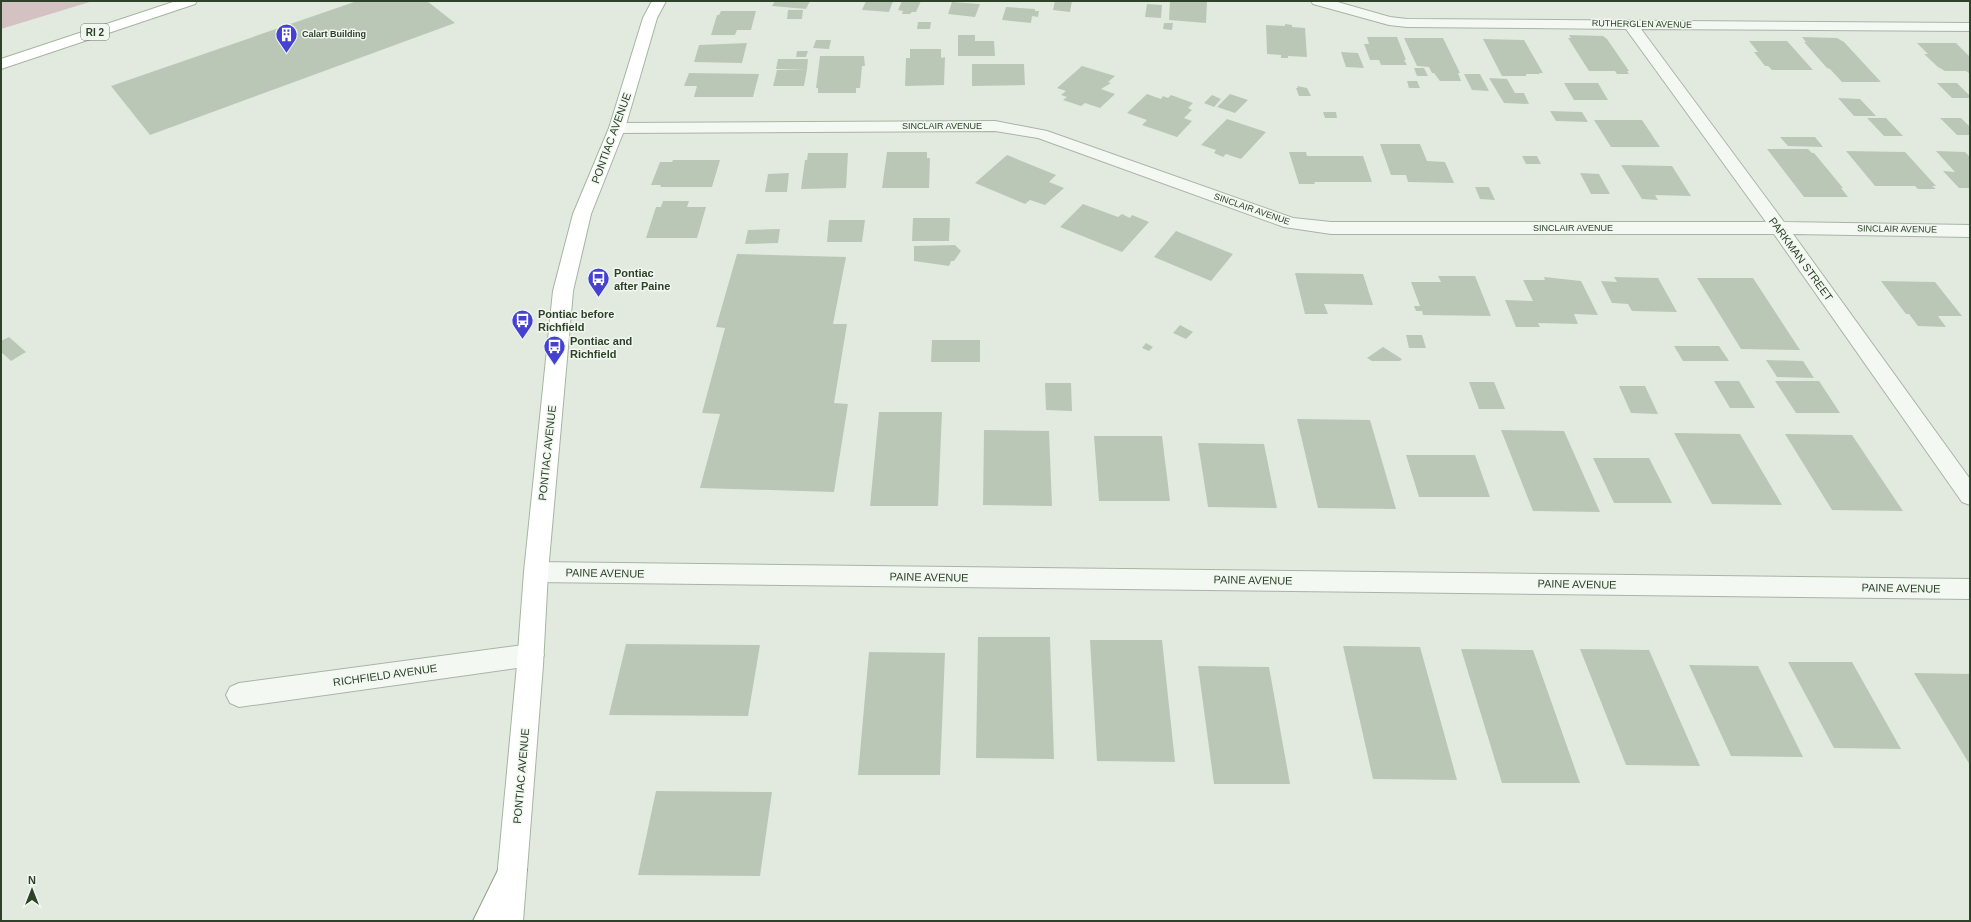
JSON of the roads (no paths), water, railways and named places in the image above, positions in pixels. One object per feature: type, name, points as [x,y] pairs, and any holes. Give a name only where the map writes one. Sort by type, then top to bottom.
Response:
[{"type":"main road","name":"RI 2","points":[[1,64],[190,1]]},
{"type":"main road","name":"PONTIAC AVENUE","points":[[508,921],[531,655],[536,572],[563,291],[582,214],[617,128],[650,18],[659,1]]},
{"type":"main road","points":[[488,921],[513,870]]},
{"type":"street","name":"RUTHERGLEN AVENUE","points":[[1318,1],[1389,21],[1407,23],[1970,27]]},
{"type":"street","name":"PARKMAN STREET","points":[[1630,24],[1780,228],[1970,496]]},
{"type":"street","name":"SINCLAIR AVENUE","points":[[617,128],[995,126],[1041,134],[1290,223],[1331,228],[1780,228],[1970,231]]},
{"type":"street","name":"PAINE AVENUE","points":[[536,572],[1970,589]]},
{"type":"street","name":"RICHFIELD AVENUE","points":[[239,695],[531,655]]},
{"type":"place","name":"Calart Building","points":[[286,54]]},
{"type":"place","name":"Pontiac after Paine","points":[[599,298]]},
{"type":"place","name":"Pontiac before Richfield","points":[[523,340]]},
{"type":"place","name":"Pontiac and Richfield","points":[[554,366]]}]
